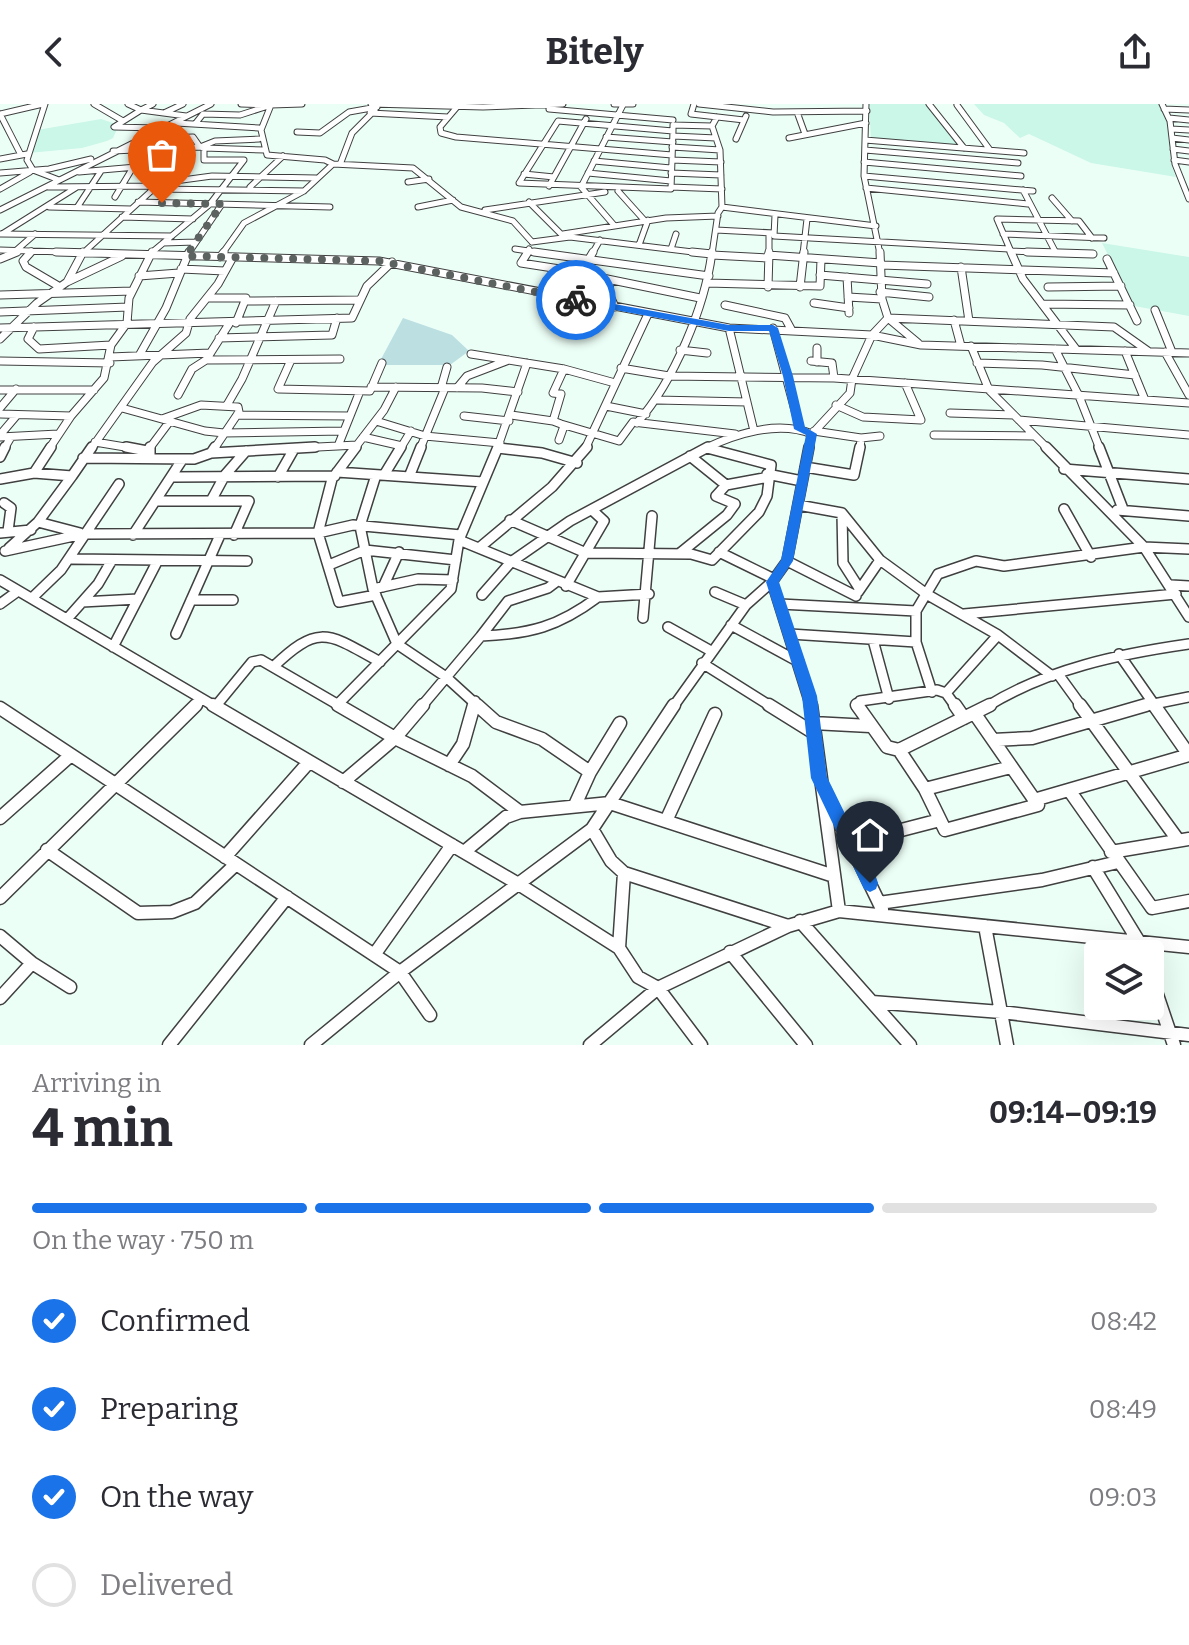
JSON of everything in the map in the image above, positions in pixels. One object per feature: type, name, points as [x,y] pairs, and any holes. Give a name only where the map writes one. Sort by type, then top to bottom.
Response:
[{"type":"street","points":[[44,104],[1,114],[33,170],[59,180]]},
{"type":"street","points":[[0,172],[25,156],[44,104]]},
{"type":"street","points":[[94,104],[123,121]]},
{"type":"street","points":[[128,104],[141,110],[186,116]]},
{"type":"street","points":[[153,104],[114,127],[161,128]]},
{"type":"street","points":[[164,113],[183,104]]},
{"type":"street","points":[[74,172],[139,166],[154,135],[161,128],[211,104]]},
{"type":"street","points":[[241,104],[300,104]]},
{"type":"street","points":[[295,113],[300,104]]},
{"type":"street","points":[[371,104],[563,104]]},
{"type":"street","points":[[570,104],[519,183],[639,188]]},
{"type":"street","points":[[614,104],[633,104]]},
{"type":"street","points":[[744,120],[691,114],[697,104],[797,112],[866,108],[864,176],[880,244],[881,296],[888,318],[921,345]]},
{"type":"street","points":[[929,104],[964,148]]},
{"type":"street","points":[[191,135],[203,114],[240,115],[275,105]]},
{"type":"street","points":[[266,152],[259,139],[259,128],[275,105]]},
{"type":"street","points":[[341,162],[346,158],[348,141],[370,113],[383,105]]},
{"type":"street","points":[[297,132],[320,133],[349,112],[383,105]]},
{"type":"street","points":[[393,120],[398,113],[398,105]]},
{"type":"street","points":[[418,121],[429,105]]},
{"type":"street","points":[[581,187],[623,105]]},
{"type":"street","points":[[957,105],[990,150]]},
{"type":"street","points":[[454,106],[439,130],[446,135],[629,151],[716,138]]},
{"type":"street","points":[[519,106],[673,120]]},
{"type":"street","points":[[1163,106],[1189,110]]},
{"type":"street","points":[[1163,106],[1169,118],[1174,160],[1189,195]]},
{"type":"street","points":[[736,139],[750,107]]},
{"type":"street","points":[[797,112],[805,134]]},
{"type":"street","points":[[816,112],[823,131]]},
{"type":"street","points":[[370,113],[448,117]]},
{"type":"street","points":[[549,186],[589,113]]},
{"type":"street","points":[[226,126],[240,115]]},
{"type":"street","points":[[637,423],[657,400],[669,376],[708,280],[722,207],[720,150],[712,126],[717,117]]},
{"type":"street","points":[[1169,118],[1189,120]]},
{"type":"street","points":[[560,121],[612,126],[721,162]]},
{"type":"street","points":[[172,123],[259,128]]},
{"type":"street","points":[[789,138],[866,123]]},
{"type":"street","points":[[671,184],[673,125],[712,126]]},
{"type":"street","points":[[1171,129],[1189,130]]},
{"type":"street","points":[[0,210],[137,139],[154,135],[191,135],[202,148],[204,160],[244,160],[266,152]]},
{"type":"street","points":[[606,137],[720,150]]},
{"type":"street","points":[[1172,138],[1189,140]]},
{"type":"street","points":[[202,148],[215,141],[259,139]]},
{"type":"street","points":[[865,140],[1024,153]]},
{"type":"street","points":[[947,147],[953,197]]},
{"type":"street","points":[[0,172],[53,169],[112,152],[149,149],[266,152],[325,160],[331,164]]},
{"type":"street","points":[[1173,149],[1189,151]]},
{"type":"street","points":[[865,150],[1018,163]]},
{"type":"street","points":[[623,164],[629,151]]},
{"type":"street","points":[[78,206],[104,170],[112,152]]},
{"type":"street","points":[[0,159],[25,156]]},
{"type":"street","points":[[250,187],[283,156]]},
{"type":"street","points":[[34,473],[71,416],[104,378],[111,345],[127,323],[132,291],[148,255],[210,204],[244,160]]},
{"type":"street","points":[[1174,160],[1189,162]]},
{"type":"street","points":[[594,161],[721,175]]},
{"type":"street","points":[[291,177],[341,162],[406,167],[429,179],[461,207],[513,221],[532,242]]},
{"type":"street","points":[[864,162],[1021,176]]},
{"type":"street","points":[[220,257],[244,223],[304,191],[331,164]]},
{"type":"street","points":[[639,188],[651,166]]},
{"type":"street","points":[[115,197],[132,169]]},
{"type":"street","points":[[0,189],[33,170]]},
{"type":"street","points":[[588,173],[722,189]]},
{"type":"street","points":[[524,174],[554,177]]},
{"type":"street","points":[[67,282],[83,252],[155,187],[168,180],[232,176],[316,178]]},
{"type":"street","points":[[864,176],[1033,191]]},
{"type":"street","points":[[240,190],[281,177]]},
{"type":"street","points":[[295,191],[304,177]]},
{"type":"street","points":[[408,182],[429,179]]},
{"type":"street","points":[[907,179],[907,193]]},
{"type":"street","points":[[481,211],[671,184]]},
{"type":"street","points":[[46,187],[304,191]]},
{"type":"street","points":[[1,234],[77,187]]},
{"type":"street","points":[[581,187],[613,224]]},
{"type":"street","points":[[866,188],[1028,204]]},
{"type":"street","points":[[1023,190],[1056,253]]},
{"type":"street","points":[[618,191],[646,220]]},
{"type":"street","points":[[1052,198],[1072,221]]},
{"type":"street","points":[[418,207],[453,200]]},
{"type":"street","points":[[0,201],[10,205]]},
{"type":"street","points":[[138,202],[330,207]]},
{"type":"street","points":[[529,202],[563,235],[712,255],[1114,273]]},
{"type":"street","points":[[140,354],[158,323],[186,256],[222,204]]},
{"type":"street","points":[[45,207],[131,209]]},
{"type":"street","points":[[722,207],[876,226]]},
{"type":"street","points":[[768,287],[768,257],[775,215]]},
{"type":"street","points":[[700,298],[521,263],[532,242],[613,224],[718,216]]},
{"type":"street","points":[[122,217],[193,219]]},
{"type":"street","points":[[800,287],[807,219]]},
{"type":"street","points":[[1076,349],[1018,269],[997,219],[1079,221],[1092,238]]},
{"type":"street","points":[[639,245],[646,220]]},
{"type":"street","points":[[618,242],[625,223]]},
{"type":"street","points":[[716,230],[880,244],[1093,254]]},
{"type":"street","points":[[1,234],[172,236]]},
{"type":"street","points":[[0,259],[18,251],[35,234]]},
{"type":"street","points":[[671,249],[676,234]]},
{"type":"street","points":[[1003,234],[1104,238]]},
{"type":"street","points":[[566,298],[600,240]]},
{"type":"street","points":[[0,339],[60,287],[104,262],[165,242],[196,242]]},
{"type":"street","points":[[640,266],[649,246]]},
{"type":"street","points":[[515,249],[768,287],[820,286],[821,259]]},
{"type":"street","points":[[0,250],[392,262],[729,328],[872,335],[921,345],[1189,353]]},
{"type":"street","points":[[32,251],[23,261],[26,267],[60,287]]},
{"type":"street","points":[[2,552],[35,526],[153,362],[178,343],[233,257]]},
{"type":"street","points":[[1107,259],[1137,321]]},
{"type":"street","points":[[0,328],[127,323],[232,324],[268,319],[352,318],[367,286],[392,262]]},
{"type":"street","points":[[620,282],[628,264]]},
{"type":"street","points":[[961,267],[969,321]]},
{"type":"street","points":[[139,276],[180,271],[225,271]]},
{"type":"street","points":[[1073,271],[1083,286]]},
{"type":"street","points":[[820,275],[927,284]]},
{"type":"street","points":[[814,303],[849,311],[847,277]]},
{"type":"street","points":[[610,280],[609,294],[615,307]]},
{"type":"street","points":[[1048,287],[1121,286]]},
{"type":"street","points":[[0,295],[132,291]]},
{"type":"street","points":[[848,297],[929,297]]},
{"type":"street","points":[[207,298],[246,298],[245,301]]},
{"type":"street","points":[[245,301],[358,300]]},
{"type":"street","points":[[178,395],[192,369],[208,356],[245,301]]},
{"type":"street","points":[[227,405],[276,301]]},
{"type":"street","points":[[1042,304],[1130,305]]},
{"type":"street","points":[[725,305],[785,318],[791,329]]},
{"type":"street","points":[[0,312],[128,307]]},
{"type":"street","points":[[1155,310],[1168,352],[1189,395]]},
{"type":"street","points":[[479,548],[555,486],[577,463],[648,314]]},
{"type":"street","points":[[219,338],[332,335],[337,318]]},
{"type":"street","points":[[311,1045],[400,972],[592,829],[702,663],[746,605],[773,580],[787,561],[813,432],[850,393],[852,379],[872,335],[888,318],[1114,327],[1148,351]]},
{"type":"street","points":[[954,320],[961,346]]},
{"type":"street","points":[[34,327],[28,339],[39,349],[111,345]]},
{"type":"street","points":[[729,328],[754,431]]},
{"type":"street","points":[[773,328],[800,429]]},
{"type":"street","points":[[971,346],[989,390],[1144,547],[1189,617]]},
{"type":"street","points":[[817,348],[814,362],[832,363],[834,378]]},
{"type":"street","points":[[1055,349],[1079,396],[1123,509]]},
{"type":"street","points":[[680,350],[707,353]]},
{"type":"street","points":[[1125,351],[1145,400]]},
{"type":"street","points":[[0,361],[110,360],[140,354],[250,360],[340,359]]},
{"type":"street","points":[[471,354],[564,369],[615,383]]},
{"type":"street","points":[[291,360],[278,389],[370,391],[382,363]]},
{"type":"street","points":[[371,387],[443,384],[464,379],[509,360]]},
{"type":"street","points":[[337,705],[445,598],[453,580],[460,537],[510,418],[527,363]]},
{"type":"street","points":[[977,363],[1065,367],[1135,375]]},
{"type":"street","points":[[409,477],[447,367]]},
{"type":"street","points":[[621,368],[669,376],[834,378],[1189,403]]},
{"type":"street","points":[[553,421],[561,394],[553,393],[564,369]]},
{"type":"street","points":[[457,388],[464,379]]},
{"type":"street","points":[[836,405],[863,417],[921,420],[905,383]]},
{"type":"street","points":[[443,384],[457,388],[518,392]]},
{"type":"street","points":[[396,387],[376,421],[336,474],[318,533],[339,602],[345,603],[418,579],[453,580]]},
{"type":"street","points":[[0,408],[16,389]]},
{"type":"street","points":[[0,390],[94,390]]},
{"type":"street","points":[[338,446],[360,391]]},
{"type":"street","points":[[657,400],[747,402]]},
{"type":"street","points":[[606,406],[646,414]]},
{"type":"street","points":[[146,456],[166,420],[188,407],[238,407],[237,415],[211,453]]},
{"type":"street","points":[[122,408],[224,433],[343,431]]},
{"type":"street","points":[[950,413],[1189,435]]},
{"type":"street","points":[[0,414],[71,416]]},
{"type":"street","points":[[0,436],[17,415]]},
{"type":"street","points":[[237,415],[350,416]]},
{"type":"street","points":[[464,416],[553,421],[619,441],[633,422],[735,434],[800,429],[861,438],[880,436]]},
{"type":"street","points":[[376,421],[425,436],[499,445],[577,463]]},
{"type":"street","points":[[559,440],[564,426]]},
{"type":"street","points":[[411,431],[380,475],[360,526],[365,550],[397,644],[446,677],[496,722],[542,739],[590,772]]},
{"type":"street","points":[[280,450],[291,432]]},
{"type":"street","points":[[0,436],[58,434]]},
{"type":"street","points":[[482,595],[511,562],[548,536],[735,434]]},
{"type":"street","points":[[934,435],[1034,436]]},
{"type":"street","points":[[0,457],[11,437]]},
{"type":"street","points":[[805,467],[854,475],[861,438]]},
{"type":"street","points":[[83,458],[146,456],[182,460],[211,453],[338,446],[360,441],[402,446]]},
{"type":"street","points":[[95,442],[146,456]]},
{"type":"street","points":[[510,520],[586,553],[679,554],[712,560],[761,511],[767,496],[765,476],[771,465],[707,448]]},
{"type":"street","points":[[278,477],[294,449]]},
{"type":"street","points":[[212,499],[225,475],[246,451]]},
{"type":"street","points":[[690,456],[726,485]]},
{"type":"street","points":[[133,535],[182,460]]},
{"type":"street","points":[[1064,469],[1189,479]]},
{"type":"street","points":[[0,479],[34,473],[72,476]]},
{"type":"street","points":[[172,477],[336,474],[483,482]]},
{"type":"street","points":[[679,554],[727,515],[735,504],[716,496],[726,485],[765,476],[802,481]]},
{"type":"street","points":[[32,598],[55,580],[119,484]]},
{"type":"street","points":[[157,501],[249,501],[234,535]]},
{"type":"street","points":[[4,503],[11,508],[4,532],[35,526],[83,534],[234,535],[318,533],[360,526],[460,537],[561,584],[598,597],[649,594]]},
{"type":"street","points":[[590,1045],[658,988],[794,924],[839,911],[882,909],[1042,880],[1184,840],[1055,675],[998,635],[928,595],[880,560],[842,513],[798,505]]},
{"type":"street","points":[[1064,509],[1091,557]]},
{"type":"street","points":[[1107,511],[1123,509],[1189,516]]},
{"type":"street","points":[[343,782],[395,738],[508,601],[561,584],[586,553],[604,521],[592,510]]},
{"type":"street","points":[[842,513],[843,563],[858,597]]},
{"type":"street","points":[[643,618],[649,594],[647,554],[652,516]]},
{"type":"street","points":[[2,552],[83,534]]},
{"type":"street","points":[[176,634],[220,535]]},
{"type":"street","points":[[932,692],[916,642],[916,611],[938,574],[969,562],[1004,566],[1091,557],[1144,547],[1189,549]]},
{"type":"street","points":[[329,565],[365,550],[456,560]]},
{"type":"street","points":[[378,591],[399,552]]},
{"type":"street","points":[[719,552],[773,580],[810,696],[839,911]]},
{"type":"street","points":[[71,559],[247,561]]},
{"type":"street","points":[[67,619],[112,560]]},
{"type":"street","points":[[113,647],[158,560]]},
{"type":"street","points":[[858,597],[880,560]]},
{"type":"street","points":[[787,561],[858,597],[916,611]]},
{"type":"street","points":[[0,580],[520,885],[619,948],[638,977],[658,988],[701,1045]]},
{"type":"street","points":[[964,614],[1189,586]]},
{"type":"street","points":[[0,604],[18,591]]},
{"type":"street","points":[[715,592],[746,605]]},
{"type":"street","points":[[481,636],[509,635],[561,625],[598,597]]},
{"type":"street","points":[[780,604],[858,597]]},
{"type":"street","points":[[82,602],[138,599]]},
{"type":"street","points":[[191,600],[233,600]]},
{"type":"street","points":[[731,625],[799,662]]},
{"type":"street","points":[[668,627],[711,651]]},
{"type":"street","points":[[790,634],[916,642]]},
{"type":"street","points":[[946,693],[998,635]]},
{"type":"street","points":[[273,667],[301,641],[311,637],[340,642],[380,662]]},
{"type":"street","points":[[873,640],[889,699]]},
{"type":"street","points":[[899,750],[925,789],[945,830],[1038,805],[993,740],[970,716],[946,693],[932,692],[857,703],[856,706],[887,747],[899,750],[970,716],[1015,689],[1119,654],[1189,644]]},
{"type":"street","points":[[1034,800],[1189,755],[1119,654]]},
{"type":"street","points":[[215,707],[252,662],[261,660],[395,738],[472,776],[520,812]]},
{"type":"street","points":[[702,663],[814,728],[870,726]]},
{"type":"street","points":[[993,740],[1032,738],[1152,703],[1189,697]]},
{"type":"street","points":[[0,898],[202,699]]},
{"type":"street","points":[[449,765],[463,744],[475,701]]},
{"type":"street","points":[[0,708],[400,972],[430,1015]]},
{"type":"street","points":[[666,821],[715,714]]},
{"type":"street","points":[[575,805],[590,772],[620,723]]},
{"type":"street","points":[[0,818],[71,755]]},
{"type":"street","points":[[47,850],[138,913],[172,912],[195,903],[309,762]]},
{"type":"street","points":[[925,789],[1011,767]]},
{"type":"street","points":[[819,778],[882,909]]},
{"type":"street","points":[[1069,790],[1152,908],[1189,901]]},
{"type":"street","points":[[374,955],[458,849],[506,817],[520,812],[610,803],[834,876]]},
{"type":"street","points":[[851,843],[940,820]]},
{"type":"street","points":[[592,829],[611,861],[624,873],[794,924],[910,1045]]},
{"type":"street","points":[[1093,867],[1136,940]]},
{"type":"street","points":[[619,948],[624,873]]},
{"type":"street","points":[[169,1045],[287,897]]},
{"type":"street","points":[[882,909],[1084,940]]},
{"type":"street","points":[[985,926],[1007,1045]]},
{"type":"street","points":[[0,936],[32,963],[70,987]]},
{"type":"street","points":[[1164,948],[1189,947]]},
{"type":"street","points":[[730,952],[806,1045]]},
{"type":"street","points":[[0,998],[32,963]]},
{"type":"street","points":[[872,1002],[1001,1012],[1172,1039],[1189,1035]]},
{"type":"street","points":[[1164,1015],[1172,1039]]},
{"type":"green space","points":[[869,104],[933,104],[967,150],[871,141]]},
{"type":"green space","points":[[974,104],[1159,104],[1167,121],[1171,164],[1176,177],[1091,163],[1029,134],[1020,138],[1004,123],[984,115]]},
{"type":"green space","points":[[101,119],[119,125],[113,138],[82,148],[29,153],[37,130]]},
{"type":"green space","points":[[1102,243],[1189,257],[1189,316],[1134,306]]},
{"type":"shaded area","points":[[403,318],[452,335],[469,351],[450,365],[383,365],[380,361]]},
{"type":"way so far","points":[[162,203],[222,204],[186,256],[379,261],[576,300]]},
{"type":"route","points":[[576,300],[692,323],[729,328],[773,328],[800,429],[812,434],[787,561],[772,582],[810,696],[819,778],[870,883]]}]
